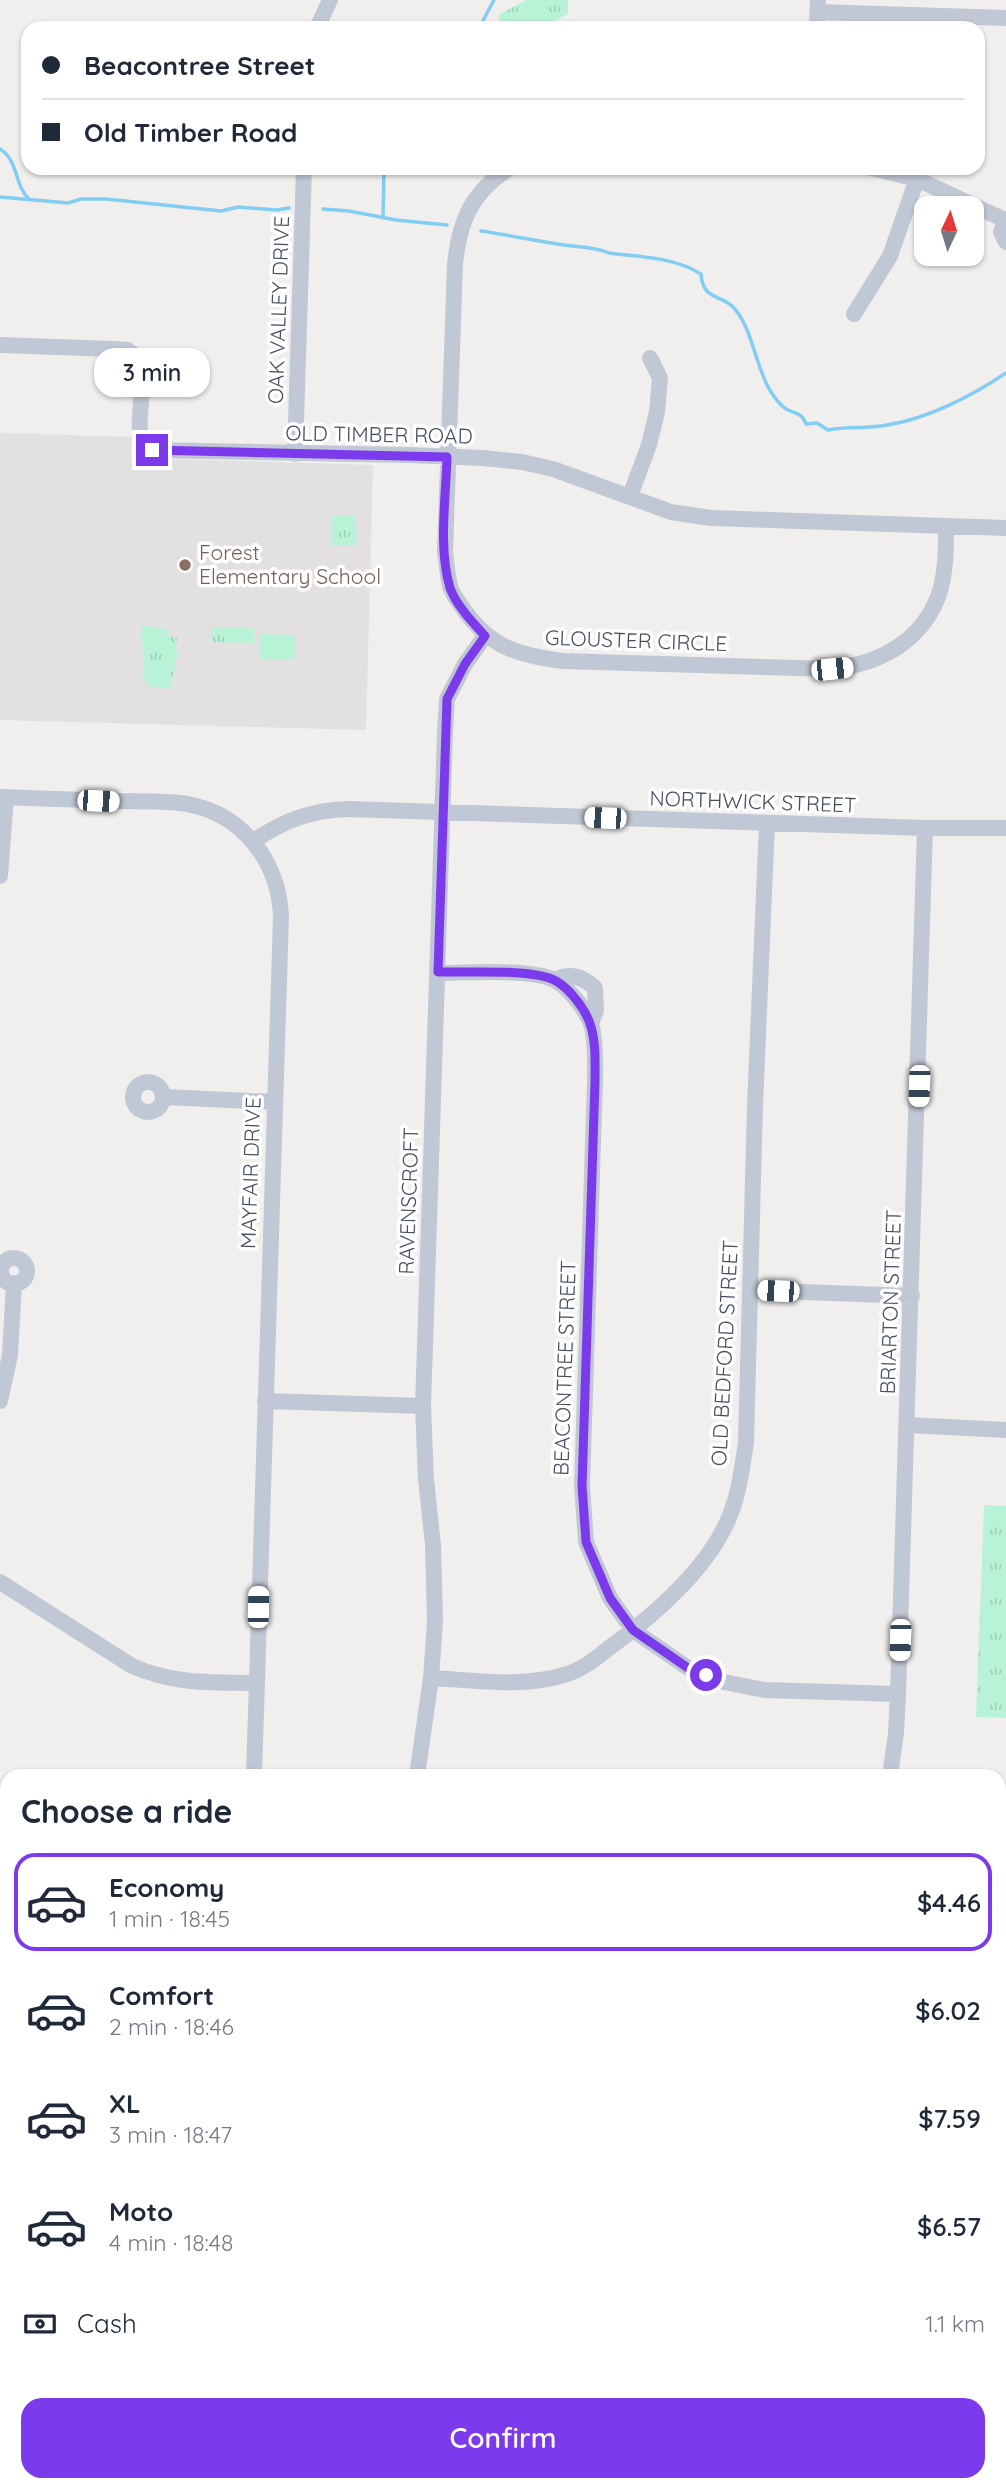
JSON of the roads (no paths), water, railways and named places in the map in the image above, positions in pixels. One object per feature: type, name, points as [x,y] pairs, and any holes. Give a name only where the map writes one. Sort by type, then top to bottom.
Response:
[{"type":"street","points":[[320,21],[330,0]]},
{"type":"street","points":[[818,13],[1006,18]]},
{"type":"street","name":"OAK VALLEY DRIVE","points":[[295,454],[304,175]]},
{"type":"street","name":"GLOUSTER CIRCLE","points":[[486,175],[475,197],[457,246],[445,552],[451,589],[471,621],[485,636],[528,657],[562,661],[832,669],[863,664],[898,648],[927,618],[938,597],[942,580],[946,527]]},
{"type":"street","points":[[900,175],[917,179],[1005,220],[1001,232],[1006,242]]},
{"type":"street","points":[[854,314],[890,256],[917,179]]},
{"type":"street","name":"OLD TIMBER ROAD","points":[[0,345],[113,349],[128,351],[137,357],[141,371],[139,437],[143,447],[152,450],[496,459],[554,469],[671,512],[711,518],[1006,528]]},
{"type":"street","points":[[630,496],[649,445],[657,412],[660,378],[650,358]]},
{"type":"street","name":"RAVENSCROFT","points":[[417,1769],[431,1678],[435,1621],[423,1406],[447,699],[465,664],[485,636]]},
{"type":"street","points":[[0,876],[3,797]]},
{"type":"street","name":"MAYFAIR DRIVE","points":[[3,797],[190,805],[225,818],[254,841],[274,876],[281,908],[254,1769]]},
{"type":"street","name":"NORTHWICK STREET","points":[[254,841],[276,825],[300,815],[349,809],[925,828],[1006,828]]},
{"type":"street","name":"OLD BEDFORD STREET","points":[[431,1678],[522,1682],[549,1679],[581,1669],[633,1630],[679,1590],[705,1558],[727,1522],[739,1486],[746,1442],[755,1105],[767,823]]},
{"type":"street","name":"BRIARTON STREET","points":[[891,1769],[898,1693],[908,1425],[925,828]]},
{"type":"street","name":"BEACONTREE STREET","points":[[438,972],[532,974],[555,980],[576,1000],[591,1024],[595,1046],[595,1081],[582,1486],[586,1542],[610,1598],[633,1630],[688,1668],[724,1682],[764,1690],[898,1693]]},
{"type":"street","name":"BEACONTREE STREET","points":[[555,980],[571,975],[584,978],[596,988],[596,1010],[591,1024]]},
{"type":"street","points":[[164,1097],[275,1102]]},
{"type":"street","points":[[0,1401],[10,1355],[14,1283]]},
{"type":"street","points":[[751,1290],[912,1296]]},
{"type":"street","points":[[265,1401],[423,1406]]},
{"type":"street","points":[[908,1425],[1006,1430]]},
{"type":"street","points":[[0,1582],[132,1666],[156,1676],[183,1682],[257,1683]]},
{"type":"waterway","points":[[483,21],[494,0]]},
{"type":"waterway","points":[[0,149],[14,166],[21,187],[29,199]]},
{"type":"waterway","points":[[383,218],[384,175]]},
{"type":"waterway","points":[[0,197],[68,203],[81,199],[106,199],[221,211],[238,207],[277,210],[289,208]]},
{"type":"waterway","points":[[323,209],[447,225]]},
{"type":"waterway","points":[[481,231],[656,259],[691,268],[701,274],[702,283],[709,293],[728,303],[740,316],[761,371],[778,401],[786,409],[800,415],[806,424],[817,423],[828,430],[880,426],[918,418],[964,398],[1006,373]]},
{"type":"place","name":"Forest Elementary School","points":[[185,565]]}]
